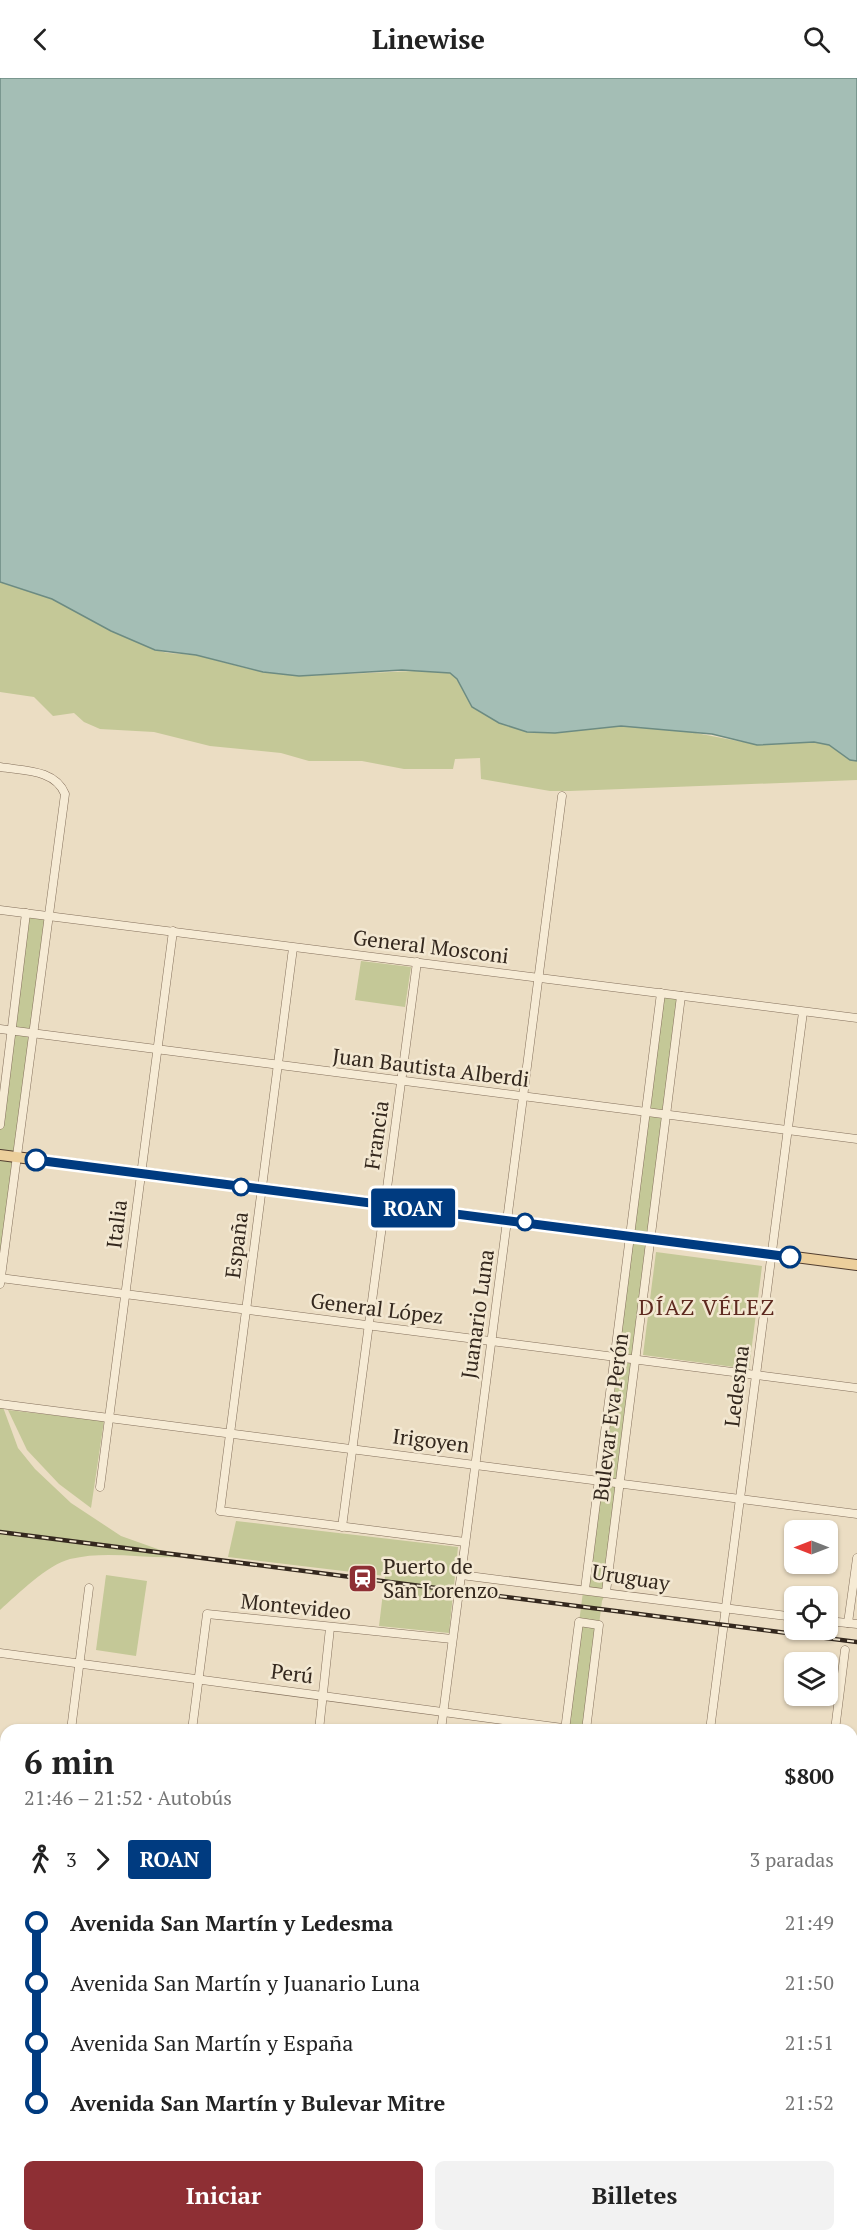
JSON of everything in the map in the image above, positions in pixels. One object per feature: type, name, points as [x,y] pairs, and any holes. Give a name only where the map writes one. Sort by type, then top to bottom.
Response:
[{"type":"main road","points":[[0,1155],[857,1265]]},
{"type":"street","points":[[0,767],[49,776],[61,783],[65,794],[31,1033],[18,1157],[0,1284]]},
{"type":"street","name":"Juanario Luna","points":[[442,1724],[562,796]]},
{"type":"street","name":"General Mosconi","points":[[0,910],[857,1018]]},
{"type":"street","points":[[0,1125],[26,913]]},
{"type":"street","name":"Italia","points":[[100,1487],[173,931]]},
{"type":"street","name":"España","points":[[293,948],[220,1511],[342,1527]]},
{"type":"street","name":"Francia","points":[[342,1527],[417,962]]},
{"type":"street","name":"Bulevar Eva Perón","points":[[585,1589],[661,993]]},
{"type":"street","name":"Bulevar Eva Perón","points":[[606,1592],[681,996]]},
{"type":"street","name":"Ledesma","points":[[711,1724],[803,1011]]},
{"type":"street","name":"Juan Bautista Alberdi","points":[[0,1029],[857,1139]]},
{"type":"street","name":"General López","points":[[0,1278],[857,1388]]},
{"type":"street","name":"Irigoyen","points":[[0,1404],[109,1416],[857,1514]]},
{"type":"street","points":[[342,1527],[465,1542]]},
{"type":"street","points":[[848,1623],[857,1558]]},
{"type":"street","name":"Uruguay","points":[[460,1575],[784,1616]]},
{"type":"street","points":[[72,1724],[89,1588]]},
{"type":"street","name":"Montevideo","points":[[198,1679],[207,1614],[452,1639]]},
{"type":"street","points":[[566,1724],[579,1622],[599,1625],[587,1724]]},
{"type":"street","points":[[838,1622],[857,1624]]},
{"type":"street","points":[[320,1724],[330,1628]]},
{"type":"street","points":[[836,1724],[845,1650]]},
{"type":"street","name":"Perú","points":[[0,1653],[529,1724]]},
{"type":"street","points":[[193,1724],[198,1679]]},
{"type":"green space","points":[[0,582],[52,599],[111,631],[155,650],[196,655],[249,669],[299,676],[438,670],[450,673],[457,679],[472,707],[499,723],[527,732],[555,733],[621,726],[680,730],[743,742],[814,742],[829,745],[850,760],[857,761],[857,780],[550,791],[481,779],[480,758],[455,759],[453,769],[404,769],[362,761],[309,761],[281,753],[210,746],[154,732],[100,729],[84,722],[74,713],[53,716],[34,697],[0,692]]},
{"type":"green space","points":[[26,913],[49,916],[0,1284],[0,1125]]},
{"type":"green space","points":[[361,961],[411,967],[405,1007],[355,1000]]},
{"type":"green space","points":[[661,993],[681,996],[606,1592],[602,1601],[587,1724],[566,1724]]},
{"type":"green space","points":[[656,1252],[762,1266],[749,1369],[643,1355]]},
{"type":"green space","points":[[0,1399],[18,1448],[35,1469],[71,1503],[121,1536],[180,1557],[98,1555],[70,1559],[42,1574],[0,1610]]},
{"type":"green space","points":[[8,1410],[104,1421],[91,1508],[59,1484],[27,1450]]},
{"type":"green space","points":[[236,1521],[458,1547],[449,1633],[379,1626],[385,1576],[228,1557]]},
{"type":"green space","points":[[106,1575],[147,1581],[136,1656],[96,1650]]},
{"type":"water","points":[[0,78],[857,78],[857,761],[850,760],[829,745],[814,742],[757,745],[712,734],[621,726],[555,733],[527,732],[499,723],[472,707],[457,679],[450,673],[402,670],[299,676],[263,672],[196,655],[155,650],[111,631],[52,599],[0,582]]},
{"type":"railway","points":[[0,1532],[857,1642]]},
{"type":"bus line","name":"ROAN","points":[[36,1160],[790,1257]]},
{"type":"place","name":"Puerto de San Lorenzo","points":[[362,1578]]},
{"type":"district","name":"DÍAZ VÉLEZ","points":[[707,1306]]}]
